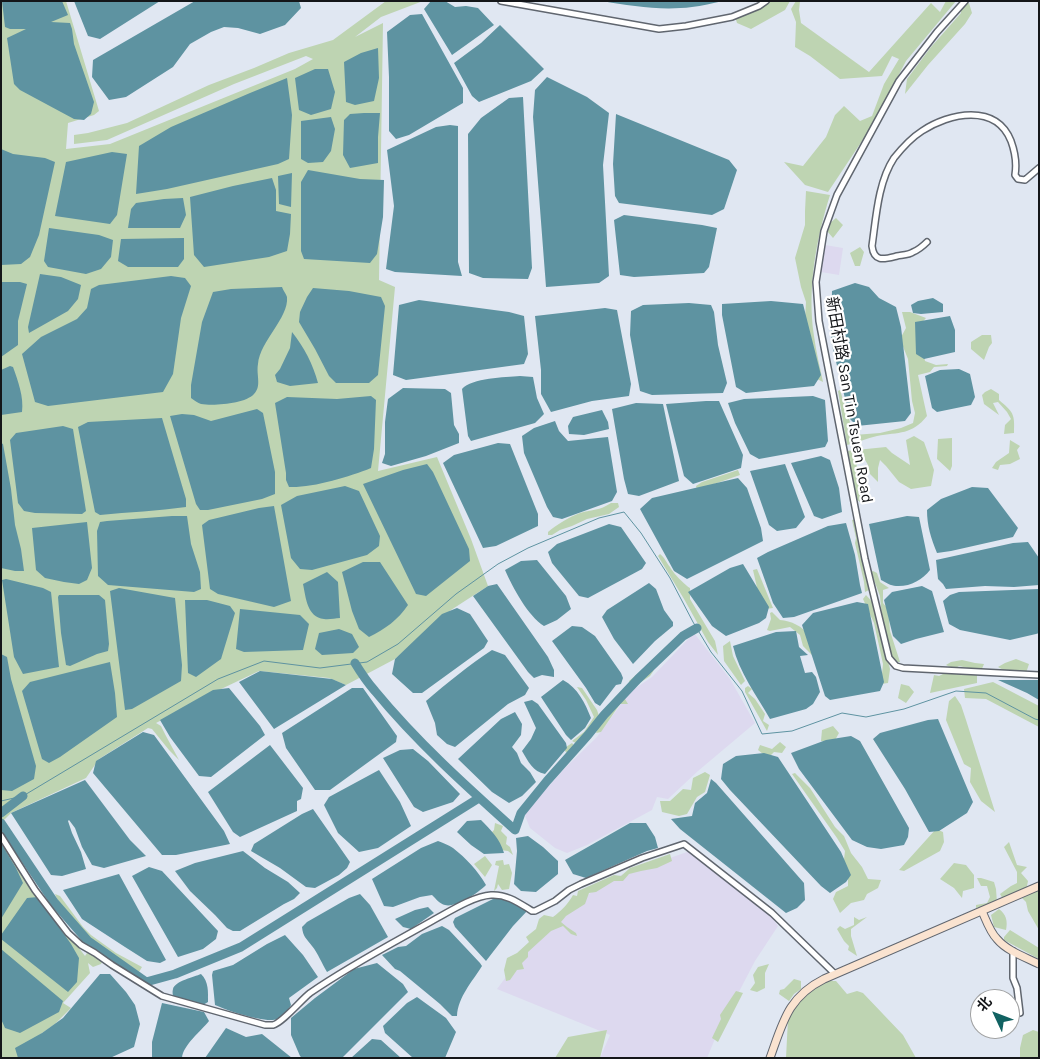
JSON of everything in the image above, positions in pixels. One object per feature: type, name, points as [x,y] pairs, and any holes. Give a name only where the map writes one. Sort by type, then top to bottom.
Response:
[{"type":"main road","points":[[770,1058],[784,1020],[795,1001],[809,988],[835,974],[1039,886]]},
{"type":"main road","points":[[982,911],[993,934],[1004,946],[1039,964]]},
{"type":"street","points":[[501,1],[659,29],[732,17],[759,6],[766,1]]},
{"type":"street","name":"新田村路 San Tin Tsuen Road","points":[[965,1],[937,32],[899,81],[837,195],[824,231],[816,282],[819,321],[866,559],[889,658],[896,666],[903,668],[1039,675]]},
{"type":"street","points":[[927,242],[913,253],[885,259],[880,259],[876,256],[872,246],[882,183],[887,170],[902,148],[922,131],[946,120],[973,115],[991,118],[1005,130],[1010,138],[1016,158],[1015,175],[1018,179],[1025,180],[1039,168]]},
{"type":"street","points":[[1,836],[34,890],[68,933],[81,945],[162,996],[265,1025],[274,1025],[280,1021],[303,999],[334,977],[472,900],[491,895],[505,896],[535,912],[581,884],[642,858],[684,844],[772,913],[835,974]]},
{"type":"street","points":[[1013,951],[1014,978],[1017,989]]},
{"type":"shaded area","points":[[825,245],[843,248],[839,275],[821,272]]},
{"type":"shaded area","points":[[694,633],[730,679],[755,723],[668,799],[657,797],[652,810],[587,845],[567,853],[555,848],[530,828],[524,813],[564,769],[597,737],[630,692],[652,677]]},
{"type":"shaded area","points":[[690,851],[769,913],[778,926],[755,961],[717,1034],[707,1058],[600,1058],[610,1035],[497,989],[535,938],[571,906],[615,877]]},
{"type":"green space","points":[[1,1],[66,1],[99,111],[94,115],[68,123],[66,149],[110,144],[295,69],[313,59],[306,56],[234,84],[107,140],[74,144],[74,135],[127,123],[209,85],[289,53],[333,40],[386,1],[423,1],[381,17],[355,37],[383,23],[379,280],[395,287],[378,471],[437,457],[488,586],[451,610],[395,659],[346,685],[329,678],[259,671],[156,723],[161,726],[179,760],[152,729],[148,728],[99,759],[86,778],[11,813],[1,823]]},
{"type":"green space","points":[[761,1],[790,1],[785,10],[751,29],[737,23],[735,16],[750,12]]},
{"type":"green space","points":[[796,1],[800,1],[801,23],[869,72],[931,3],[940,12],[946,1],[956,1],[906,61],[872,126],[828,192],[805,185],[784,162],[803,166],[826,137],[835,115],[844,106],[860,121],[872,116],[884,84],[899,59],[892,56],[882,76],[840,79],[795,47],[796,22],[791,9]]},
{"type":"green space","points":[[960,3],[969,3],[972,13],[965,24],[905,94],[907,79],[931,47],[961,13]]},
{"type":"green space","points":[[806,191],[830,195],[817,247],[812,283],[814,336],[823,382],[813,377],[804,335],[806,302],[795,258],[805,225]]},
{"type":"green space","points":[[836,218],[843,225],[833,238],[827,231],[830,223]]},
{"type":"green space","points":[[860,247],[864,252],[860,266],[855,266],[850,253]]},
{"type":"green space","points":[[902,312],[910,312],[926,318],[919,326],[925,361],[936,365],[948,364],[947,366],[934,367],[930,372],[918,375],[927,416],[916,427],[905,432],[873,437],[847,445],[838,391],[840,390],[854,435],[880,433],[913,423],[915,413],[908,359],[900,339],[906,328]]},
{"type":"green space","points":[[982,335],[991,335],[992,343],[984,360],[971,349],[971,342]]},
{"type":"green space","points":[[991,389],[999,394],[999,400],[1012,414],[1014,433],[1004,434],[1005,425],[1011,419],[998,402],[993,403],[999,415],[984,404],[982,395]]},
{"type":"green space","points":[[914,436],[924,442],[934,470],[931,486],[911,489],[899,482],[880,460],[878,482],[870,474],[864,458],[856,462],[864,492],[860,502],[856,499],[846,451],[886,447],[910,465],[906,440]]},
{"type":"green space","points":[[952,438],[952,466],[950,471],[937,459],[938,439]]},
{"type":"green space","points":[[1010,440],[1020,446],[1017,450],[1020,459],[1010,464],[1000,465],[998,470],[992,468],[996,462],[1009,453]]},
{"type":"green space","points":[[738,470],[740,475],[697,490],[696,486],[702,482]]},
{"type":"green space","points":[[611,503],[618,503],[619,507],[609,514],[587,519],[552,535],[548,535],[551,529],[572,516],[599,509]]},
{"type":"green space","points":[[856,519],[871,589],[865,592],[852,520]]},
{"type":"green space","points":[[660,554],[676,575],[690,588],[690,599],[715,641],[718,655],[708,642],[658,556]]},
{"type":"green space","points":[[757,569],[773,608],[766,609],[758,592],[753,570]]},
{"type":"green space","points":[[871,572],[877,573],[880,582],[889,588],[883,590],[883,603],[888,609],[890,631],[900,662],[891,656],[882,617],[880,596]]},
{"type":"green space","points":[[866,595],[875,605],[890,669],[888,683],[881,684],[883,664],[874,623],[863,599]]},
{"type":"green space","points":[[772,612],[780,620],[796,625],[806,632],[811,641],[814,657],[803,646],[800,635],[790,627],[767,630],[771,619],[770,613]]},
{"type":"green space","points":[[730,641],[733,656],[745,681],[741,685],[724,661],[723,646]]},
{"type":"green space","points":[[1016,659],[1029,664],[1026,673],[1015,670],[1007,672],[998,667],[1005,663]]},
{"type":"green space","points":[[962,660],[984,664],[981,671],[959,666],[954,669],[946,665]]},
{"type":"green space","points":[[644,668],[650,672],[654,670],[650,676],[632,688],[629,681]]},
{"type":"green space","points":[[949,671],[977,673],[977,683],[930,693],[934,675],[939,676]]},
{"type":"green space","points":[[993,682],[1039,706],[1039,727],[986,699],[965,698],[964,689]]},
{"type":"green space","points":[[901,684],[909,686],[914,692],[906,703],[898,698]]},
{"type":"green space","points":[[748,686],[752,689],[748,693],[755,699],[765,714],[763,721],[769,725],[767,731],[745,692],[745,688]]},
{"type":"green space","points":[[577,687],[582,688],[599,716],[597,718],[598,721],[591,727],[586,741],[581,746],[572,741],[584,732],[594,717]]},
{"type":"green space","points":[[622,693],[628,694],[625,699],[628,704],[620,704],[601,732],[596,733],[599,726],[620,701]]},
{"type":"green space","points":[[955,696],[961,705],[995,812],[981,801],[970,782],[971,768],[964,764],[946,720],[949,701]]},
{"type":"green space","points":[[833,726],[839,733],[834,742],[821,741],[822,730]]},
{"type":"green space","points":[[780,742],[786,747],[782,753],[774,752],[768,758],[758,750],[760,745],[772,749]]},
{"type":"green space","points":[[572,743],[578,750],[566,764],[561,762],[567,753],[563,749]]},
{"type":"green space","points":[[705,772],[710,775],[705,792],[697,797],[687,814],[679,816],[662,812],[660,801],[670,801],[683,789],[691,790],[693,778]]},
{"type":"green space","points":[[795,773],[810,788],[835,827],[844,836],[851,853],[862,867],[868,879],[881,880],[878,888],[867,894],[864,900],[851,903],[840,913],[833,899],[836,892],[848,886],[848,873],[843,868],[845,851],[792,774]]},
{"type":"green space","points":[[495,823],[503,826],[501,831],[507,837],[506,844],[510,847],[513,855],[508,851],[493,849],[489,835],[494,830]]},
{"type":"green space","points":[[936,829],[943,832],[944,842],[940,851],[904,871],[899,870]]},
{"type":"green space","points":[[1,837],[85,956],[87,953],[96,956],[102,962],[93,967],[88,963],[90,973],[63,1003],[71,1008],[55,1024],[18,1050],[20,1058],[1,1058]]},
{"type":"green space","points":[[1009,842],[1017,865],[1027,867],[1021,873],[1028,881],[1026,891],[1004,901],[1000,894],[1017,883],[1017,872],[1004,847]]},
{"type":"green space","points":[[670,854],[672,861],[657,868],[629,874],[623,881],[614,881],[596,892],[589,893],[585,904],[566,916],[561,922],[576,933],[577,936],[571,934],[563,926],[551,931],[528,952],[528,957],[522,963],[524,969],[517,970],[510,980],[506,981],[504,970],[507,958],[517,953],[529,942],[526,937],[536,929],[539,919],[544,915],[553,917],[573,895],[577,896],[578,891],[614,875],[621,876],[630,868]]},
{"type":"green space","points":[[485,856],[492,865],[485,877],[474,864]]},
{"type":"green space","points":[[503,860],[504,865],[509,864],[512,873],[509,889],[502,890],[498,884],[494,891],[499,866],[495,865],[496,861]]},
{"type":"green space","points":[[954,863],[966,865],[974,875],[974,888],[963,891],[962,898],[954,888],[940,879]]},
{"type":"green space","points":[[977,878],[994,882],[997,903],[991,906],[976,908],[976,905],[987,903],[990,897],[987,886],[981,886]]},
{"type":"green space","points":[[1039,890],[1039,930],[1028,911],[1026,902],[1022,898]]},
{"type":"green space","points":[[55,894],[60,896],[91,935],[116,953],[142,967],[139,972],[128,964],[98,951],[88,938],[71,926],[69,914]]},
{"type":"green space","points":[[999,909],[1006,918],[1006,930],[994,927],[991,915]]},
{"type":"green space","points":[[854,917],[859,920],[867,917],[851,929],[851,936],[857,956],[848,950],[849,946],[837,929],[840,926],[845,929],[854,925]]},
{"type":"green space","points":[[1010,930],[1039,948],[1039,959],[1004,940],[1004,937]]},
{"type":"green space","points":[[769,964],[765,973],[765,988],[757,992],[750,990],[755,983],[753,975],[758,967]]},
{"type":"green space","points":[[794,979],[801,981],[801,989],[789,1001],[779,994],[780,990],[784,989]]},
{"type":"green space","points":[[826,981],[836,981],[847,994],[857,991],[863,993],[903,1035],[916,1058],[786,1058],[788,1019],[795,1006],[809,991]]},
{"type":"green space","points":[[736,991],[743,993],[718,1042],[712,1038],[721,1019],[720,1015]]},
{"type":"green space","points":[[607,1030],[600,1058],[555,1058],[568,1037]]},
{"type":"green space","points":[[1033,1030],[1039,1032],[1039,1058],[1020,1058],[1023,1035]]},
{"type":"water","points":[[2,1],[62,1],[68,15],[51,22],[70,23],[74,44],[94,102],[91,114],[84,120],[74,119],[20,90],[14,84],[7,38],[26,29],[10,29],[5,27]]},
{"type":"water","points":[[74,1],[160,1],[100,39],[88,36]]},
{"type":"water","points":[[195,1],[299,1],[301,8],[285,25],[260,34],[238,28],[224,27],[211,32],[190,44],[173,67],[126,97],[109,100],[92,77],[93,60]]},
{"type":"water","points":[[431,1],[445,1],[455,7],[478,8],[494,25],[452,55],[424,9]]},
{"type":"water","points":[[602,1],[723,1],[696,7],[658,8]]},
{"type":"water","points":[[422,14],[463,88],[463,103],[409,135],[396,139],[389,131],[387,32],[410,15]]},
{"type":"water","points":[[500,25],[544,69],[531,81],[479,102],[472,96],[454,63],[481,43]]},
{"type":"water","points":[[378,48],[379,78],[374,101],[355,105],[346,102],[344,62],[361,53]]},
{"type":"water","points":[[315,69],[328,69],[335,92],[331,109],[311,115],[299,110],[295,78]]},
{"type":"water","points":[[547,77],[587,97],[609,113],[603,165],[609,276],[599,283],[546,287],[533,117],[535,90]]},
{"type":"water","points":[[287,78],[292,115],[289,159],[278,164],[167,189],[136,194],[139,146],[171,127]]},
{"type":"water","points":[[523,97],[532,268],[528,279],[483,278],[469,273],[468,134],[481,118],[509,98]]},
{"type":"water","points":[[380,113],[378,163],[350,168],[343,155],[344,120],[350,114]]},
{"type":"water","points":[[616,114],[729,160],[737,170],[724,209],[712,215],[619,203],[615,196],[613,164]]},
{"type":"water","points":[[331,117],[335,129],[331,151],[323,162],[308,163],[301,159],[301,121]]},
{"type":"water","points":[[458,126],[458,262],[462,276],[395,272],[386,269],[394,206],[387,150],[436,127]]},
{"type":"water","points":[[1,149],[13,154],[45,158],[55,162],[39,235],[30,257],[21,264],[1,265]]},
{"type":"water","points":[[112,152],[127,154],[117,215],[110,224],[55,216],[66,162]]},
{"type":"water","points":[[308,170],[360,179],[384,180],[383,217],[377,254],[370,263],[304,259],[301,251],[301,182]]},
{"type":"water","points":[[292,173],[291,207],[279,204],[278,176]]},
{"type":"water","points":[[272,178],[276,190],[276,211],[291,214],[287,251],[269,257],[204,267],[194,255],[190,197]]},
{"type":"water","points":[[183,198],[186,215],[180,228],[128,228],[131,209],[136,203]]},
{"type":"water","points":[[624,215],[717,228],[709,267],[704,273],[634,277],[620,275],[614,220]]},
{"type":"water","points":[[49,228],[99,235],[113,240],[111,257],[101,269],[86,274],[48,267],[44,261]]},
{"type":"water","points":[[184,238],[184,259],[178,267],[128,267],[118,261],[121,239]]},
{"type":"water","points":[[40,274],[61,277],[81,285],[78,299],[68,311],[29,333],[28,327]]},
{"type":"water","points":[[171,276],[185,278],[191,286],[181,318],[173,374],[163,392],[48,406],[35,402],[22,354],[41,337],[77,319],[87,308],[91,289],[99,285]]},
{"type":"water","points":[[1,282],[27,284],[18,321],[18,345],[1,357]]},
{"type":"water","points":[[855,283],[869,287],[879,298],[896,307],[901,327],[911,413],[905,421],[857,426],[850,419],[831,341],[832,291]]},
{"type":"water","points":[[282,287],[287,297],[284,313],[260,355],[258,387],[254,394],[237,402],[214,405],[201,404],[191,398],[191,385],[202,322],[213,292],[231,289]]},
{"type":"water","points":[[313,288],[349,291],[381,297],[385,306],[378,375],[369,383],[336,383],[329,376],[299,322],[300,312]]},
{"type":"water","points":[[933,298],[943,304],[943,312],[913,313],[911,305],[918,301]]},
{"type":"water","points":[[419,300],[509,312],[524,316],[528,354],[524,364],[406,380],[393,375],[399,305]]},
{"type":"water","points":[[771,301],[803,304],[821,375],[814,386],[746,393],[736,387],[722,315],[722,304]]},
{"type":"water","points":[[689,303],[711,305],[714,312],[718,345],[727,383],[723,393],[652,395],[640,391],[630,335],[631,311],[643,305]]},
{"type":"water","points":[[605,308],[617,310],[631,384],[629,396],[592,401],[551,412],[541,394],[541,370],[535,316]]},
{"type":"water","points":[[950,316],[955,330],[955,352],[924,359],[916,354],[915,322]]},
{"type":"water","points":[[292,332],[308,356],[318,383],[290,386],[277,382],[275,375],[290,348]]},
{"type":"water","points":[[10,366],[13,367],[20,389],[22,412],[1,415],[1,370]]},
{"type":"water","points":[[959,369],[970,374],[975,397],[971,405],[937,412],[932,408],[925,376],[940,370]]},
{"type":"water","points":[[520,376],[533,377],[537,398],[544,414],[535,423],[471,441],[468,436],[462,389],[473,382],[481,380]]},
{"type":"water","points":[[403,388],[445,389],[451,393],[454,425],[459,434],[459,443],[426,456],[391,466],[382,463],[385,454],[385,422],[388,399]]},
{"type":"water","points":[[371,396],[376,400],[374,449],[371,468],[330,481],[308,486],[289,487],[286,480],[275,403],[287,397],[337,399]]},
{"type":"water","points":[[813,396],[825,400],[828,441],[825,447],[759,459],[750,454],[728,403],[744,399]]},
{"type":"water","points":[[719,401],[743,455],[741,468],[693,484],[684,476],[666,404]]},
{"type":"water","points":[[636,403],[663,404],[679,481],[639,496],[628,494],[612,409]]},
{"type":"water","points":[[257,409],[263,413],[275,472],[275,494],[262,499],[200,510],[196,504],[170,416],[194,415],[211,421]]},
{"type":"water","points":[[602,410],[609,429],[584,435],[569,434],[568,426],[573,417]]},
{"type":"water","points":[[162,418],[186,499],[186,507],[100,515],[95,512],[78,427],[88,422]]},
{"type":"water","points":[[555,421],[559,431],[568,441],[608,437],[617,492],[612,501],[562,519],[553,517],[547,507],[524,453],[522,436],[534,428]]},
{"type":"water","points":[[63,426],[73,429],[86,511],[82,514],[24,511],[18,503],[10,440],[16,433]]},
{"type":"water","points":[[1,443],[3,444],[24,571],[1,568]]},
{"type":"water","points":[[498,443],[510,444],[538,514],[538,526],[496,546],[483,548],[443,463],[454,455]]},
{"type":"water","points":[[821,456],[830,460],[839,488],[842,512],[822,519],[814,516],[791,463]]},
{"type":"water","points":[[427,464],[433,472],[469,549],[470,561],[426,596],[416,594],[363,484]]},
{"type":"water","points":[[785,464],[805,517],[796,528],[777,531],[769,525],[750,471]]},
{"type":"water","points":[[738,478],[747,488],[761,528],[763,541],[687,579],[674,571],[640,509],[652,498]]},
{"type":"water","points":[[345,486],[359,491],[380,536],[379,546],[367,555],[312,570],[300,569],[291,558],[281,505],[297,496]]},
{"type":"water","points":[[972,487],[988,488],[1018,528],[1013,537],[937,553],[930,532],[927,510],[941,499]]},
{"type":"water","points":[[274,506],[291,601],[274,607],[218,594],[210,589],[202,525],[209,520]]},
{"type":"water","points":[[187,516],[191,544],[200,572],[201,589],[194,592],[108,585],[98,576],[97,531],[100,522]]},
{"type":"water","points":[[907,516],[919,517],[930,570],[915,582],[894,586],[881,580],[869,524]]},
{"type":"water","points":[[87,522],[92,568],[87,580],[79,584],[64,582],[45,578],[36,570],[32,528]]},
{"type":"water","points":[[846,523],[855,555],[862,593],[794,617],[783,618],[773,603],[757,558],[828,526]]},
{"type":"water","points":[[609,524],[621,527],[646,563],[642,569],[588,598],[579,596],[552,563],[548,552],[557,544]]},
{"type":"water","points":[[1028,542],[1039,558],[1039,585],[946,589],[938,579],[936,560],[1013,543]]},
{"type":"water","points":[[537,560],[566,596],[571,609],[557,620],[544,626],[527,609],[505,570],[521,561]]},
{"type":"water","points":[[363,562],[380,562],[408,605],[391,624],[369,637],[359,629],[352,611],[342,572]]},
{"type":"water","points":[[743,564],[769,607],[766,618],[759,623],[726,636],[712,626],[688,592],[730,568]]},
{"type":"water","points":[[327,572],[338,582],[340,618],[326,619],[314,615],[306,601],[303,584]]},
{"type":"water","points":[[6,579],[43,588],[51,592],[59,667],[23,674],[14,657],[2,580]]},
{"type":"water","points":[[649,583],[656,589],[664,610],[673,622],[673,626],[655,641],[633,664],[614,639],[602,617],[607,610]]},
{"type":"water","points":[[497,584],[548,657],[554,670],[554,677],[542,675],[534,678],[528,672],[473,596],[488,586]]},
{"type":"water","points":[[922,586],[932,591],[944,632],[901,644],[893,636],[884,600],[892,592]]},
{"type":"water","points":[[119,588],[175,598],[182,665],[181,681],[132,709],[125,710],[110,591]]},
{"type":"water","points":[[1039,589],[1039,633],[1010,640],[960,630],[949,624],[943,601],[950,595],[959,592]]},
{"type":"water","points":[[59,595],[99,595],[105,600],[108,651],[70,666],[66,665],[61,633]]},
{"type":"water","points":[[185,600],[207,600],[230,606],[235,613],[221,659],[196,677],[188,673]]},
{"type":"water","points":[[857,602],[868,604],[884,682],[880,691],[830,700],[825,696],[802,625],[813,613]]},
{"type":"water","points":[[457,608],[470,614],[488,641],[484,648],[422,693],[413,693],[392,674],[395,659],[442,614]]},
{"type":"water","points":[[240,609],[300,615],[309,624],[303,650],[244,652],[236,649]]},
{"type":"water","points":[[572,626],[582,627],[595,636],[623,678],[621,684],[616,685],[600,706],[595,703],[552,641]]},
{"type":"water","points":[[339,629],[352,634],[359,647],[353,653],[322,655],[315,649],[319,633]]},
{"type":"water","points":[[796,631],[799,647],[808,655],[800,656],[805,673],[812,672],[816,677],[820,692],[813,704],[806,709],[770,719],[744,674],[733,646],[776,632]]},
{"type":"water","points":[[492,650],[505,655],[529,688],[525,695],[508,704],[455,747],[447,744],[437,735],[435,723],[426,701],[458,674]]},
{"type":"water","points":[[1,654],[7,657],[11,679],[36,766],[34,779],[12,791],[1,790]]},
{"type":"water","points":[[110,662],[117,717],[60,757],[49,763],[42,759],[22,691],[30,682]]},
{"type":"water","points":[[260,671],[332,679],[346,685],[274,729],[239,682]]},
{"type":"water","points":[[563,680],[577,692],[591,718],[585,728],[571,740],[541,697]]},
{"type":"water","points":[[998,680],[1039,680],[1039,700],[1027,693]]},
{"type":"water","points":[[229,688],[260,726],[265,735],[211,777],[199,776],[170,737],[160,720],[213,690]]},
{"type":"water","points":[[352,688],[363,688],[397,736],[396,742],[330,790],[315,790],[286,748],[282,733]]},
{"type":"water","points":[[532,700],[538,704],[566,743],[567,748],[545,774],[534,768],[522,751],[536,728],[524,702]]},
{"type":"water","points":[[515,712],[522,724],[521,735],[512,747],[521,763],[536,782],[522,796],[509,803],[492,792],[458,759],[501,719]]},
{"type":"water","points":[[938,719],[973,802],[967,813],[939,831],[929,832],[905,789],[873,739],[880,733]]},
{"type":"water","points":[[143,732],[154,735],[224,831],[230,844],[176,855],[162,855],[93,773],[96,761]]},
{"type":"water","points":[[851,736],[860,741],[909,828],[908,837],[904,845],[881,849],[867,847],[852,840],[799,769],[791,753],[826,740]]},
{"type":"water","points":[[270,745],[303,788],[301,799],[297,801],[297,811],[240,837],[233,832],[208,792]]},
{"type":"water","points":[[413,749],[428,761],[460,794],[453,802],[423,812],[414,807],[383,758],[400,750]]},
{"type":"water","points":[[764,753],[778,757],[841,852],[851,875],[846,882],[830,893],[821,886],[721,779],[723,764],[736,756]]},
{"type":"water","points":[[379,770],[400,802],[411,826],[378,848],[359,852],[338,833],[324,805],[329,797]]},
{"type":"water","points":[[711,779],[804,883],[805,900],[797,908],[786,913],[680,829],[671,819],[692,816],[695,803],[707,793]]},
{"type":"water","points":[[85,780],[130,840],[146,856],[104,868],[92,865],[82,847],[75,828],[69,820],[86,869],[62,876],[51,875],[11,813]]},
{"type":"water","points":[[313,809],[350,862],[347,868],[339,875],[315,888],[306,887],[280,868],[251,851],[254,844]]},
{"type":"water","points":[[481,820],[498,839],[504,853],[484,854],[457,832],[467,821]]},
{"type":"water","points":[[630,823],[646,823],[655,837],[658,848],[586,878],[573,874],[565,860]]},
{"type":"water","points":[[528,836],[558,861],[558,874],[536,892],[521,891],[514,884],[517,851],[516,838]]},
{"type":"water","points":[[438,841],[451,847],[463,856],[486,885],[472,896],[455,904],[443,904],[432,895],[420,897],[393,907],[384,906],[372,879],[421,848]]},
{"type":"water","points":[[1,843],[23,883],[1,919]]},
{"type":"water","points":[[243,851],[265,868],[288,882],[300,893],[294,899],[240,931],[233,931],[227,928],[190,891],[175,871],[195,863]]},
{"type":"water","points":[[149,867],[162,871],[218,931],[216,939],[203,949],[178,957],[132,876]]},
{"type":"water","points":[[119,874],[166,960],[160,963],[147,961],[82,919],[63,890]]},
{"type":"water","points":[[360,894],[370,905],[388,937],[327,972],[304,935],[302,927],[307,922],[349,898]]},
{"type":"water","points":[[38,897],[79,958],[77,982],[68,992],[1,939],[1,935],[27,898]]},
{"type":"water","points":[[497,897],[520,900],[528,910],[486,961],[455,927],[453,922],[455,918]]},
{"type":"water","points":[[428,907],[434,913],[411,929],[403,927],[395,919],[415,910]]},
{"type":"water","points":[[442,926],[449,930],[482,966],[460,1002],[457,1016],[452,1016],[400,971],[395,969],[382,955],[398,947],[406,946],[422,934]]},
{"type":"water","points":[[285,935],[303,955],[318,977],[289,998],[291,1005],[284,1015],[277,1019],[265,1020],[215,1005],[213,971],[233,965]]},
{"type":"water","points":[[1,949],[63,1001],[59,1012],[20,1033],[5,1028],[1,1019]]},
{"type":"water","points":[[377,963],[403,984],[408,992],[342,1058],[302,1058],[291,1035],[291,1018],[354,969]]},
{"type":"water","points":[[100,974],[110,974],[135,1005],[140,1024],[134,1047],[110,1058],[18,1058],[15,1048],[42,1033],[63,1018]]},
{"type":"water","points":[[201,974],[207,984],[208,1002],[203,1005],[173,997],[174,986]]},
{"type":"water","points":[[417,997],[446,1018],[456,1032],[445,1058],[413,1058],[385,1033],[383,1026],[407,1003]]},
{"type":"water","points":[[162,1003],[204,1012],[209,1021],[189,1043],[182,1058],[152,1058],[152,1042]]},
{"type":"water","points":[[226,1028],[246,1037],[262,1034],[292,1058],[205,1058]]},
{"type":"water","points":[[372,1039],[381,1040],[401,1058],[351,1058]]},
{"type":"waterway","points":[[1,801],[23,796],[218,679],[264,661],[320,668],[367,662],[398,644],[456,594],[498,564],[528,548],[599,518],[624,512],[641,533],[670,578],[711,652],[742,691],[762,734],[792,731],[842,713],[866,717],[904,709],[956,691],[986,693],[1039,720]]},
{"type":"waterway","points":[[355,663],[372,688],[425,746],[515,830],[521,813],[604,715],[683,636],[697,628]]},
{"type":"waterway","points":[[1,813],[23,796]]},
{"type":"waterway","points":[[1,823],[54,902],[88,941],[146,982],[175,974],[241,947],[479,798]]}]
